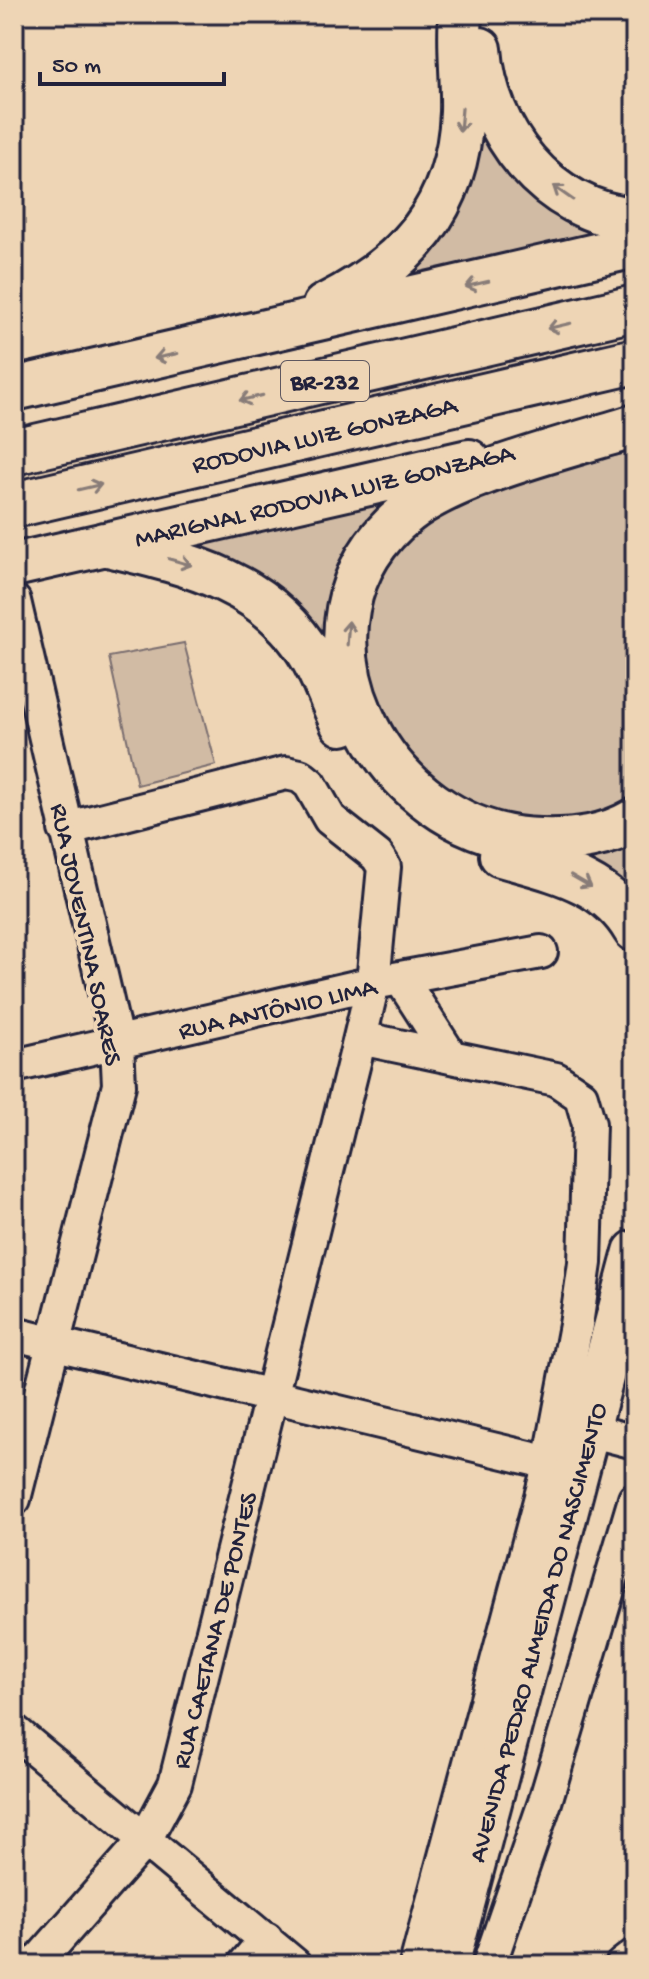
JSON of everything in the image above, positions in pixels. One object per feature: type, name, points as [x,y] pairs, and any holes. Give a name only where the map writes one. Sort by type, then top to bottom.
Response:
[{"type":"highway","name":"RODOVIA LUIZ GONZAGA","points":[[14,452],[635,308]]},
{"type":"highway","name":"RODOVIA LUIZ GONZAGA","points":[[14,505],[635,361]]},
{"type":"main road","points":[[269,333],[382,274],[425,229],[453,173],[458,145],[462,112],[461,14]]},
{"type":"main road","points":[[482,14],[480,42],[489,98],[500,125],[520,155],[572,200],[600,213],[635,219]]},
{"type":"main road","name":"BR-232","points":[[14,389],[269,333],[635,246]]},
{"type":"main road","points":[[635,424],[437,493],[408,512],[372,552],[358,582],[350,612],[347,648],[356,700],[373,741],[387,762],[431,805],[470,825],[525,840],[565,841],[599,835],[635,820]]},
{"type":"main road","name":"MARIGNAL RODOVIA LUIZ GONZAGA","points":[[14,565],[635,424]]},
{"type":"main road","points":[[104,544],[214,573],[268,605],[288,624],[310,654],[360,758],[399,806],[420,824],[466,845],[573,875],[614,903],[635,930]]},
{"type":"main road","name":"AVENIDA PEDRO ALMEIDA DO NASCIMENTO","points":[[447,1965],[564,1466],[589,1430],[635,1252]]},
{"type":"street","name":"RUA JOVENTINA SOARES","points":[[14,601],[117,1044],[119,1085],[111,1128],[14,1499]]},
{"type":"street","name":"RUA CAETANA DE PONTES","points":[[35,1965],[145,1840],[175,1784],[187,1746],[270,1393],[360,1038],[387,981],[381,861],[330,819],[310,784],[300,776],[270,775],[65,829]]},
{"type":"street","name":"RUA ANTÔNIO LIMA","points":[[14,1066],[387,981],[541,952]]},
{"type":"street","points":[[387,981],[451,1057]]},
{"type":"street","points":[[360,1038],[556,1079],[581,1096],[589,1124],[585,1263],[564,1466],[416,1965]]},
{"type":"street","points":[[14,1334],[564,1466]]},
{"type":"street","points":[[589,1430],[635,1442]]},
{"type":"street","points":[[489,1965],[545,1802],[635,1499]]},
{"type":"street","points":[[14,1731],[295,1965]]},
{"type":"street","points":[[244,1965],[266,1939]]},
{"type":"street","points":[[622,1965],[635,1955]]},
{"type":"shaded area","points":[[473,88],[614,230],[350,306],[397,278]]},
{"type":"shaded area","points":[[635,451],[635,804],[573,826],[495,827],[427,792],[362,677],[368,595],[411,524],[471,490]]},
{"type":"shaded area","points":[[448,478],[323,656],[140,544]]},
{"type":"shaded area","points":[[184,643],[216,765],[137,785],[109,657]]},
{"type":"shaded area","points":[[635,836],[635,913],[525,849]]}]
